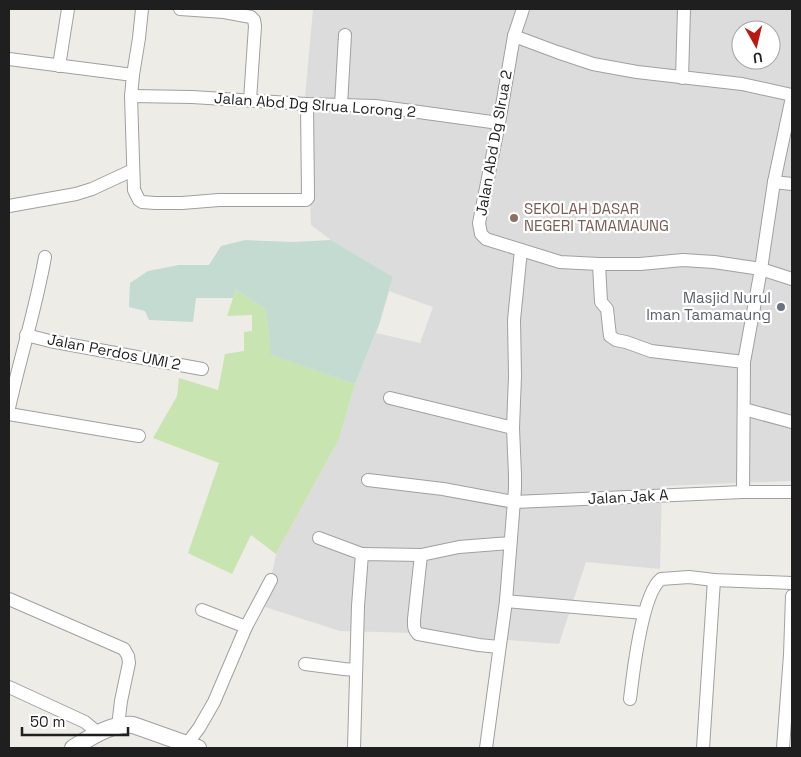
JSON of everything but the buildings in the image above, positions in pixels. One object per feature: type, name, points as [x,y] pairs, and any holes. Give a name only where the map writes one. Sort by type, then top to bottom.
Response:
[{"type":"street","points":[[59,66],[68,9]]},
{"type":"street","points":[[142,9],[132,75],[131,96],[134,190],[142,202],[304,201],[308,198],[307,104]]},
{"type":"street","points":[[180,9],[238,14],[251,17],[254,20],[250,100]]},
{"type":"street","name":"Jalan Abd Dg SIrua 2","points":[[523,9],[514,36],[479,223],[481,234],[486,239],[560,262],[600,264],[640,264],[683,260],[714,262],[761,269],[792,279]]},
{"type":"street","points":[[682,78],[684,9]]},
{"type":"street","points":[[341,105],[345,35]]},
{"type":"street","points":[[514,36],[593,64],[637,72],[742,84],[792,96],[774,182],[744,362],[743,492]]},
{"type":"street","points":[[9,59],[132,75]]},
{"type":"street","name":"Jalan Abd Dg SIrua Lorong 2","points":[[131,96],[375,106],[499,123]]},
{"type":"street","points":[[9,206],[76,194],[92,189],[133,170]]},
{"type":"street","points":[[774,182],[792,184]]},
{"type":"street","points":[[486,748],[506,601],[514,502],[514,320],[521,250]]},
{"type":"street","points":[[9,408],[26,335],[39,292],[45,257]]},
{"type":"street","points":[[600,264],[601,302],[607,309],[610,336],[612,338],[651,351],[744,362]]},
{"type":"street","name":"Jalan Perdos UMI 2","points":[[26,335],[202,369]]},
{"type":"street","points":[[390,398],[513,428]]},
{"type":"street","points":[[744,409],[792,422]]},
{"type":"street","points":[[9,414],[139,436]]},
{"type":"street","name":"Jalan Jak A","points":[[368,480],[443,489],[514,502],[743,492],[792,492]]},
{"type":"street","points":[[319,538],[362,554],[421,555],[459,547],[510,543]]},
{"type":"street","points":[[354,748],[358,606],[362,554]]},
{"type":"street","points":[[421,555],[414,619],[416,632],[418,634],[499,647]]},
{"type":"street","points":[[630,699],[644,613],[655,586],[661,579],[689,578],[792,583]]},
{"type":"street","points":[[73,748],[98,732],[125,725],[133,726],[189,747],[214,702],[246,627],[271,580]]},
{"type":"street","points":[[703,748],[714,580]]},
{"type":"street","points":[[786,743],[792,596]]},
{"type":"street","points":[[9,599],[124,650],[128,656],[129,663],[118,726]]},
{"type":"street","points":[[506,601],[644,613]]},
{"type":"street","points":[[202,610],[246,627]]},
{"type":"street","points":[[305,664],[356,670]]},
{"type":"street","points":[[9,688],[85,722],[98,732]]},
{"type":"shaded area","points":[[313,9],[792,9],[792,481],[662,486],[660,569],[586,562],[559,644],[415,633],[340,631],[265,607],[276,554],[339,439],[355,384],[376,333],[420,343],[433,307],[389,291],[393,277],[331,240],[311,225],[305,97]]},
{"type":"green space","points":[[245,240],[293,242],[331,240],[393,277],[379,325],[355,384],[271,355],[266,310],[236,289],[233,298],[196,298],[193,322],[149,320],[145,311],[129,307],[130,283],[148,271],[179,265],[209,265],[221,246]]},
{"type":"green space","points":[[236,289],[266,310],[272,355],[355,384],[339,439],[276,554],[251,535],[232,574],[188,553],[219,463],[153,438],[177,396],[179,378],[218,390],[225,354],[244,351],[244,332],[252,331],[252,315],[227,316]]},
{"type":"place","name":"SEKOLAH DASAR NEGERI TAMAMAUNG","points":[[514,218]]},
{"type":"place","name":"Masjid Nurul Iman Tamamaung","points":[[781,307]]}]
